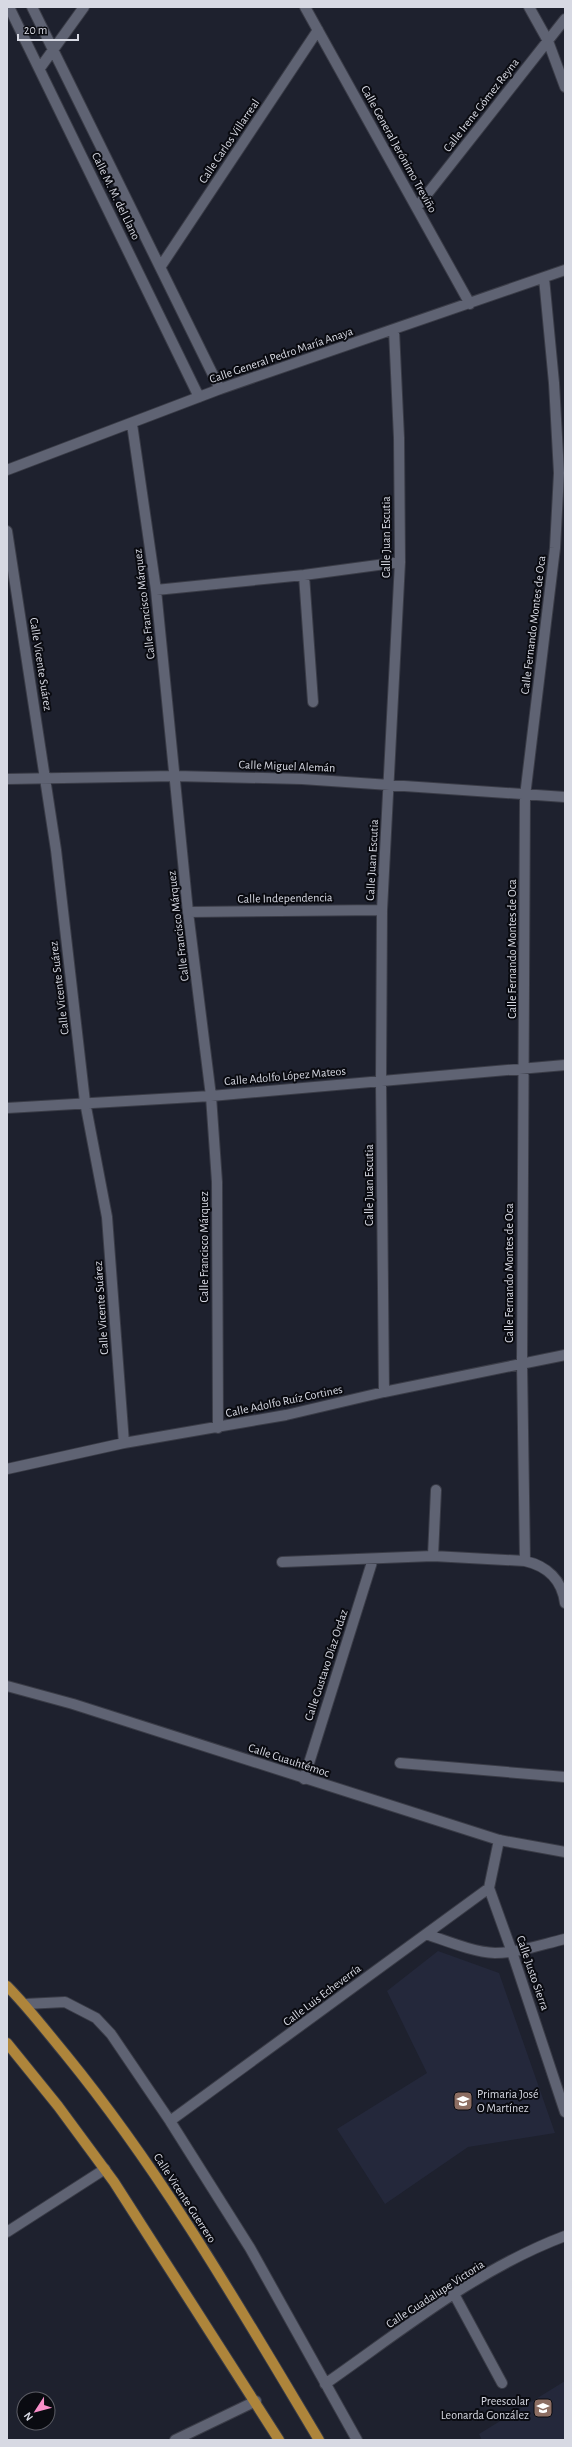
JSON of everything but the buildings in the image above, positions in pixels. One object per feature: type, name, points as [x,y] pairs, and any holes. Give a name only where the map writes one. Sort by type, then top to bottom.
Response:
[{"type":"main road","name":"Calle Vicente Guerrero","points":[[7,1986],[25,2004],[96,2092],[173,2200],[319,2440]]},
{"type":"main road","points":[[7,2043],[58,2106],[105,2169],[256,2401],[279,2440]]},
{"type":"street","name":"Calle M. M. del Llano","points":[[9,7],[199,397]]},
{"type":"street","name":"Calle M. M. del Llano","points":[[32,7],[220,389]]},
{"type":"street","points":[[40,68],[84,7]]},
{"type":"street","points":[[529,7],[548,42],[565,87]]},
{"type":"street","name":"Calle General Jerónimo Treviño","points":[[308,9],[318,30],[470,304]]},
{"type":"street","name":"Calle Irene Gómez Reyna","points":[[417,207],[565,19]]},
{"type":"street","name":"Calle Carlos Villarreal","points":[[160,266],[318,30]]},
{"type":"street","name":"Calle General Pedro María Anaya","points":[[7,470],[132,424],[220,389],[565,270]]},
{"type":"street","name":"Calle Fernando Montes de Oca","points":[[525,1561],[522,1363],[525,796],[555,548],[559,473],[554,383],[544,278]]},
{"type":"street","name":"Calle Juan Escutia","points":[[384,1392],[381,1082],[382,910],[400,562],[399,438],[394,330]]},
{"type":"street","name":"Calle Francisco Márquez","points":[[132,424],[156,590],[188,912],[211,1096],[217,1182],[218,1428]]},
{"type":"street","name":"Calle Vicente Suárez","points":[[7,531],[56,850],[85,1102],[107,1218],[124,1443]]},
{"type":"street","points":[[156,590],[304,575],[400,562]]},
{"type":"street","points":[[304,575],[313,702]]},
{"type":"street","name":"Calle Miguel Alemán","points":[[7,779],[45,777],[175,776],[388,784],[525,796],[565,797]]},
{"type":"street","name":"Calle Independencia","points":[[188,912],[382,910]]},
{"type":"street","name":"Calle Adolfo López Mateos","points":[[7,1108],[85,1102],[211,1096],[381,1082],[524,1067],[565,1065]]},
{"type":"street","name":"Calle Adolfo Ruíz Cortines","points":[[7,1469],[124,1443],[286,1416],[384,1392],[565,1355]]},
{"type":"street","points":[[433,1556],[436,1490]]},
{"type":"street","points":[[282,1562],[433,1556],[525,1561],[539,1564],[557,1580],[565,1602]]},
{"type":"street","name":"Calle Gustavo Díaz Ordaz","points":[[304,1779],[373,1559]]},
{"type":"street","name":"Calle Cuauhtémoc","points":[[7,1686],[73,1704],[499,1840],[565,1852]]},
{"type":"street","points":[[400,1763],[565,1777]]},
{"type":"street","points":[[489,1888],[499,1840]]},
{"type":"street","name":"Calle Luis Echeverría","points":[[170,2121],[286,2038],[489,1888]]},
{"type":"street","name":"Calle Justo Sierra","points":[[489,1888],[512,1952],[565,2112]]},
{"type":"street","points":[[426,1934],[449,1942],[494,1953],[512,1952],[565,1939]]},
{"type":"street","points":[[25,2004],[65,2002],[96,2018],[111,2034],[170,2121],[250,2248],[357,2440]]},
{"type":"street","points":[[7,2232],[105,2169]]},
{"type":"street","name":"Calle Guadalupe Victoria","points":[[325,2384],[454,2294],[516,2258],[565,2236]]},
{"type":"street","points":[[454,2294],[502,2383]]},
{"type":"street","points":[[175,2440],[256,2401]]},
{"type":"shaded area","name":"Primaria José O Martínez","points":[[438,1951],[499,1973],[555,2133],[468,2147],[385,2204],[337,2129],[427,2073],[387,1991]]},
{"type":"shaded area","name":"Preescolar Leonarda González","points":[[565,2381],[565,2440],[482,2440],[479,2434]]},
{"type":"place","name":"Primaria José O Martínez","points":[[463,2101]]},
{"type":"place","name":"Preescolar Leonarda González","points":[[543,2408]]}]
